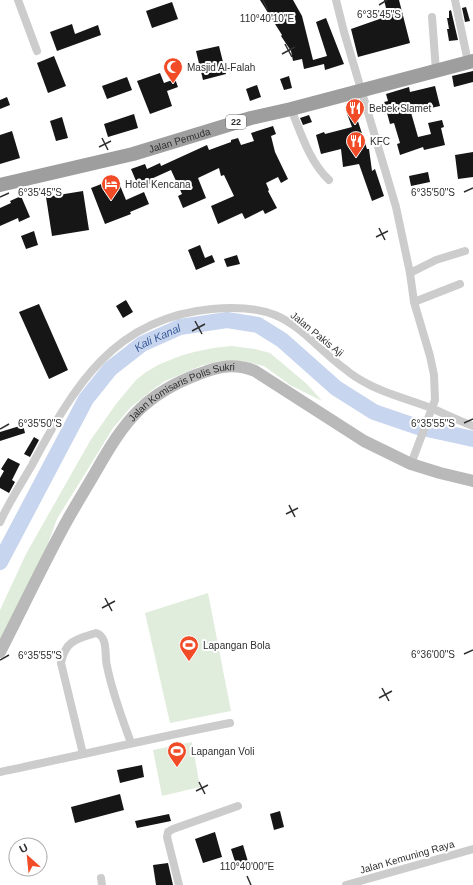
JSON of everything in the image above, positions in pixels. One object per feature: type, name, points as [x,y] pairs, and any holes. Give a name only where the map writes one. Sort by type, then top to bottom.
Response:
[{"type":"highway","name":"Jalan Pemuda","points":[[0,185],[133,154],[252,118],[470,62]]},
{"type":"main road","name":"Jalan Komisaris Polis Sukri","points":[[0,652],[63,527],[118,435],[130,420],[148,402],[165,388],[178,381],[218,368],[235,366],[244,367],[255,371],[364,441],[412,459],[440,473],[473,481]]},
{"type":"street","points":[[18,0],[37,51]]},
{"type":"street","points":[[336,0],[396,207],[410,273],[414,302],[434,375],[435,400],[412,459]]},
{"type":"street","points":[[455,0],[470,62]]},
{"type":"street","points":[[432,18],[436,71]]},
{"type":"street","points":[[291,109],[315,164],[329,180]]},
{"type":"street","points":[[410,273],[436,260],[465,251]]},
{"type":"street","points":[[414,302],[460,284]]},
{"type":"street","name":"Jalan Pakis Aji","points":[[0,522],[63,409],[100,362],[120,343],[146,327],[171,317],[202,310],[239,308],[253,309],[275,315],[296,327],[344,369],[368,385],[432,408],[473,426]]},
{"type":"street","points":[[83,754],[61,663],[63,653],[71,642],[80,637],[96,633],[102,636],[104,642],[107,666],[113,690],[131,743]]},
{"type":"street","points":[[0,772],[230,723]]},
{"type":"street","points":[[179,885],[167,837],[168,832],[238,806]]},
{"type":"street","name":"Jalan Kemuning Raya","points":[[346,885],[473,849]]},
{"type":"green space","points":[[232,346],[255,349],[270,353],[307,384],[322,401],[290,385],[264,366],[242,361],[222,361],[203,365],[165,381],[155,388],[131,407],[113,428],[57,519],[43,557],[0,640],[0,610],[26,554],[90,441],[116,404],[136,380],[160,364],[194,352]]},
{"type":"green space","name":"Lapangan Bola","points":[[208,593],[231,711],[170,723],[145,613]]},
{"type":"green space","name":"Lapangan Voli","points":[[192,742],[200,787],[162,796],[153,750]]},
{"type":"building","points":[[260,0],[293,0],[302,16],[313,60],[327,56],[316,22],[326,18],[344,64],[325,70],[324,64],[304,69],[302,59],[293,61],[291,51]]},
{"type":"building","points":[[384,0],[399,0],[410,43],[358,57],[351,29],[388,16]]},
{"type":"building","points":[[172,2],[178,19],[152,28],[146,11]]},
{"type":"building","points":[[466,7],[470,21],[465,22],[462,8]]},
{"type":"building","points":[[451,10],[458,40],[449,41],[447,18],[449,18],[449,11]]},
{"type":"building","points":[[72,24],[75,34],[98,25],[101,35],[57,51],[50,32]]},
{"type":"building","points":[[219,46],[226,74],[203,80],[196,51]]},
{"type":"building","points":[[54,56],[66,86],[48,93],[37,63]]},
{"type":"building","points":[[473,71],[473,82],[454,87],[452,76]]},
{"type":"building","points":[[160,73],[164,83],[175,79],[178,87],[167,91],[172,106],[150,114],[137,81]]},
{"type":"building","points":[[289,76],[292,88],[284,90],[280,79]]},
{"type":"building","points":[[127,77],[132,90],[107,99],[102,86]]},
{"type":"building","points":[[257,85],[261,97],[250,101],[246,89]]},
{"type":"building","points":[[435,86],[440,106],[426,109],[425,104],[410,109],[418,137],[431,134],[428,123],[442,120],[444,127],[441,128],[445,145],[424,150],[423,147],[400,155],[397,144],[400,143],[394,123],[390,124],[384,102],[388,101],[386,94],[409,87],[410,92]]},
{"type":"building","points":[[7,97],[10,105],[0,109],[0,100]]},
{"type":"building","points":[[354,109],[367,149],[369,149],[372,171],[375,169],[384,196],[372,201],[359,164],[343,167],[341,149],[321,154],[316,135],[352,127],[346,111]]},
{"type":"building","points":[[134,114],[138,128],[108,137],[104,124]]},
{"type":"building","points":[[309,115],[312,122],[303,125],[300,118]]},
{"type":"building","points":[[62,117],[68,138],[56,141],[50,121]]},
{"type":"building","points":[[273,126],[276,134],[271,136],[275,152],[288,179],[281,183],[278,177],[266,183],[269,190],[268,191],[277,208],[265,214],[263,210],[245,219],[242,213],[218,224],[211,206],[234,196],[224,175],[221,176],[219,168],[198,178],[206,198],[183,208],[178,196],[182,194],[171,170],[151,179],[152,183],[139,188],[131,169],[145,164],[147,169],[160,163],[161,166],[207,145],[209,150],[238,138],[241,145],[254,141],[251,133]]},
{"type":"building","points":[[12,131],[20,158],[0,164],[0,135]]},
{"type":"building","points":[[473,152],[473,177],[458,179],[455,155]]},
{"type":"building","points":[[428,172],[430,182],[411,186],[409,176]]},
{"type":"building","name":"Hotel Kencana","points":[[117,178],[126,200],[144,192],[149,204],[130,212],[131,214],[105,224],[91,188]]},
{"type":"building","points":[[83,191],[89,230],[52,236],[46,197]]},
{"type":"building","points":[[21,196],[30,217],[19,222],[18,218],[0,226],[0,208]]},
{"type":"building","points":[[34,231],[38,245],[26,249],[21,236]]},
{"type":"building","points":[[200,245],[205,258],[212,255],[215,262],[196,270],[188,250]]},
{"type":"building","points":[[237,255],[240,264],[227,267],[224,259]]},
{"type":"building","points":[[126,300],[133,312],[123,318],[116,306]]},
{"type":"building","points":[[39,304],[68,370],[49,379],[19,312]]},
{"type":"building","points":[[23,425],[25,433],[0,441],[0,432]]},
{"type":"building","points":[[34,437],[39,440],[30,457],[24,454]]},
{"type":"building","points":[[8,458],[20,464],[12,480],[15,482],[9,493],[0,488],[0,478],[4,471],[1,469]]},
{"type":"building","points":[[142,765],[144,777],[120,783],[117,770]]},
{"type":"building","points":[[120,794],[124,810],[75,823],[71,807]]},
{"type":"building","points":[[280,811],[284,827],[274,830],[270,814]]},
{"type":"building","points":[[169,814],[171,821],[137,828],[135,821]]},
{"type":"building","points":[[215,832],[222,857],[203,863],[195,839]]},
{"type":"building","points":[[243,845],[249,865],[237,868],[231,849]]},
{"type":"building","points":[[168,863],[173,885],[156,885],[153,865]]},
{"type":"waterway","name":"Kali Kanal","points":[[0,562],[86,399],[110,369],[142,344],[180,327],[227,320],[258,325],[282,340],[336,388],[374,412],[418,427],[473,439]]},
{"type":"place","name":"Masjid Al-Falah","points":[[173,84]]},
{"type":"place","name":"Bebek Slamet","points":[[355,125]]},
{"type":"place","name":"KFC","points":[[356,158]]},
{"type":"place","name":"Hotel Kencana","points":[[111,201]]},
{"type":"place","name":"Lapangan Bola","points":[[189,662]]},
{"type":"place","name":"Lapangan Voli","points":[[177,768]]}]
